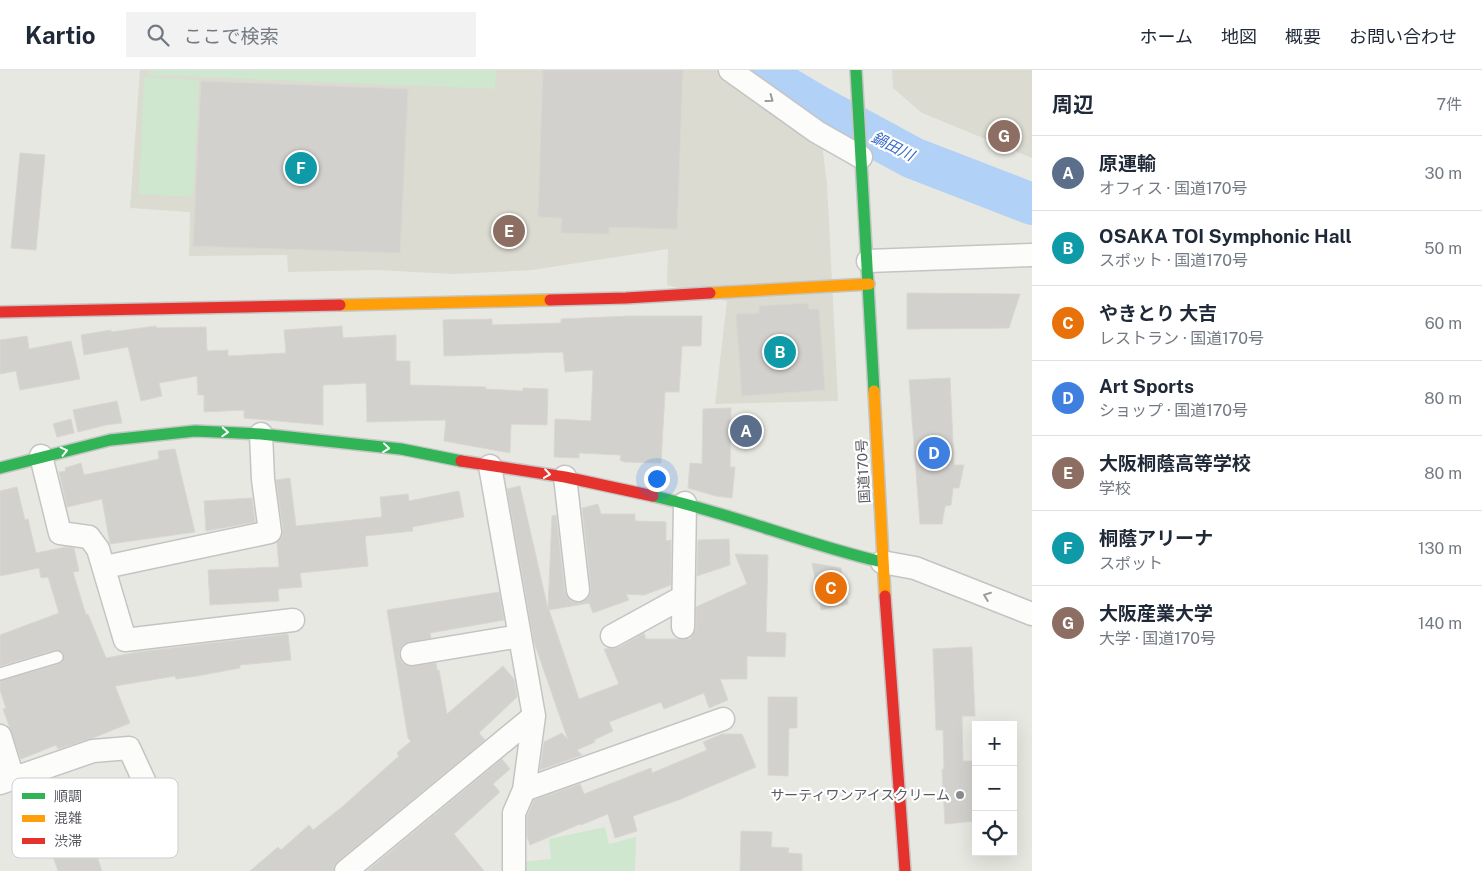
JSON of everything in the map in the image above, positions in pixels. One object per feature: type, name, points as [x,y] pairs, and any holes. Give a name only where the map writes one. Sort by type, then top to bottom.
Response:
[{"type":"main road","name":"国道170号","points":[[856,70],[870,284],[882,562],[905,871]]},
{"type":"main road","points":[[0,312],[626,298],[870,284]]},
{"type":"main road","points":[[0,468],[41,456],[110,440],[195,430],[261,434],[401,449],[490,466],[565,477],[685,503],[852,555],[882,562]]},
{"type":"street","points":[[730,70],[817,132],[860,150]]},
{"type":"street","points":[[868,261],[1032,256]]},
{"type":"street","points":[[105,567],[270,532],[263,478],[261,434]]},
{"type":"street","points":[[41,456],[60,533],[89,537],[98,549],[105,567],[125,640],[293,620]]},
{"type":"street","points":[[490,466],[534,716],[524,790],[514,813],[514,871]]},
{"type":"street","points":[[565,477],[578,590]]},
{"type":"street","points":[[683,627],[685,503]]},
{"type":"street","points":[[882,562],[915,568],[1032,614]]},
{"type":"street","points":[[612,636],[683,597]]},
{"type":"street","points":[[412,654],[520,636]]},
{"type":"street","points":[[346,871],[534,716]]},
{"type":"street","points":[[524,790],[723,720]]},
{"type":"street","points":[[0,736],[6,780]]},
{"type":"street","points":[[12,778],[93,751],[129,748],[143,778]]},
{"type":"lane","points":[[0,674],[58,658]]},
{"type":"shaded area","points":[[140,70],[720,70],[822,144],[827,184],[838,401],[715,404],[727,301],[667,285],[668,249],[532,270],[454,274],[375,270],[288,272],[287,255],[189,256],[190,212],[130,208]]},
{"type":"shaded area","points":[[892,70],[1032,70],[1032,158],[922,113],[893,88]]},
{"type":"green space","points":[[150,70],[496,70],[495,89],[150,75]]},
{"type":"green space","points":[[144,77],[199,80],[193,197],[139,194]]},
{"type":"green space","points":[[605,827],[609,844],[636,837],[635,871],[524,871],[524,862],[551,859],[549,839]]},
{"type":"building","points":[[543,70],[683,70],[677,229],[609,227],[609,234],[561,233],[562,218],[538,217]]},
{"type":"building","points":[[201,81],[408,89],[400,253],[193,246]]},
{"type":"building","points":[[20,153],[45,155],[36,250],[11,248]]},
{"type":"building","points":[[907,293],[1020,294],[1009,328],[907,329]]},
{"type":"building","points":[[808,303],[809,309],[819,309],[825,390],[742,396],[736,314],[759,313],[759,306]]},
{"type":"building","points":[[629,316],[702,316],[701,346],[682,346],[679,392],[665,392],[661,463],[624,462],[620,460],[621,455],[579,453],[579,458],[554,457],[555,419],[591,421],[593,370],[565,372],[563,352],[444,356],[443,320],[492,319],[492,325],[561,323],[561,319]]},
{"type":"building","points":[[156,326],[157,328],[206,327],[207,351],[228,350],[228,356],[286,353],[284,330],[342,326],[343,338],[396,335],[396,361],[410,361],[410,385],[486,387],[485,389],[523,391],[523,388],[548,389],[547,425],[511,424],[510,453],[444,441],[446,420],[367,422],[366,383],[323,385],[323,425],[244,418],[244,410],[204,412],[204,395],[198,395],[197,376],[159,383],[162,396],[141,401],[128,347],[84,355],[81,335]]},
{"type":"building","points":[[27,336],[29,349],[71,341],[80,379],[20,390],[16,371],[0,374],[0,340]]},
{"type":"building","points":[[950,378],[954,465],[964,465],[959,488],[953,488],[951,505],[945,506],[942,524],[920,524],[909,380]]},
{"type":"building","points":[[117,401],[122,423],[78,432],[73,410]]},
{"type":"building","points":[[731,408],[730,467],[735,467],[732,498],[716,496],[688,488],[690,463],[702,464],[703,409]]},
{"type":"building","points":[[71,419],[74,433],[57,437],[53,424]]},
{"type":"building","points":[[175,449],[195,532],[110,544],[102,499],[67,507],[59,472],[66,471],[65,468],[81,463],[84,475],[159,459],[158,451]]},
{"type":"building","points":[[290,478],[296,526],[382,517],[380,497],[408,494],[409,501],[459,491],[464,517],[412,527],[413,531],[365,536],[368,566],[300,573],[302,587],[278,589],[279,601],[210,605],[208,570],[279,567],[277,543],[282,537],[283,530],[276,480]]},
{"type":"building","points":[[520,486],[548,609],[552,516],[556,515],[565,592],[573,602],[580,603],[586,600],[590,595],[591,589],[582,508],[598,504],[601,514],[635,514],[635,521],[666,522],[666,541],[671,540],[671,585],[644,595],[626,594],[629,600],[593,613],[589,603],[549,610],[579,699],[619,684],[604,649],[618,648],[644,633],[646,639],[690,639],[696,628],[696,607],[747,584],[735,554],[768,555],[766,632],[786,633],[785,657],[747,656],[747,679],[720,679],[728,700],[709,708],[704,693],[664,709],[661,702],[609,722],[613,731],[577,750],[582,755],[540,770],[544,742],[562,733],[568,740],[534,642],[507,489]]},
{"type":"building","points":[[17,487],[25,520],[28,519],[36,553],[66,547],[74,548],[79,571],[73,572],[86,615],[88,614],[106,658],[138,652],[288,634],[291,660],[240,665],[240,668],[197,676],[176,679],[175,676],[115,686],[130,723],[93,738],[58,749],[56,745],[21,759],[3,709],[6,708],[0,690],[0,681],[59,664],[64,658],[62,652],[55,650],[0,666],[0,635],[59,613],[48,577],[41,578],[39,568],[0,576],[0,491]]},
{"type":"building","points":[[252,498],[255,522],[206,531],[204,501]]},
{"type":"building","points":[[729,539],[730,565],[697,576],[698,540]]},
{"type":"building","points":[[812,563],[841,568],[848,604],[821,610]]},
{"type":"building","points":[[499,592],[504,620],[430,633],[431,638],[404,644],[400,649],[399,656],[402,663],[408,666],[436,663],[447,714],[503,666],[514,679],[517,697],[479,733],[485,740],[338,861],[333,871],[250,871],[278,847],[281,850],[309,825],[313,830],[342,807],[399,756],[397,753],[411,741],[408,738],[387,610]]},
{"type":"building","points":[[972,647],[975,716],[962,716],[963,761],[972,761],[972,821],[945,824],[942,769],[944,769],[943,730],[936,730],[933,649]]},
{"type":"building","points":[[768,697],[797,697],[797,728],[789,728],[788,776],[768,775]]},
{"type":"building","points":[[722,734],[742,734],[756,767],[681,799],[633,816],[637,831],[615,838],[608,814],[530,845],[527,836],[527,816],[534,800],[580,784],[584,794],[651,768],[652,773],[707,750],[703,742]]},
{"type":"building","points":[[502,759],[510,769],[493,784],[500,792],[454,834],[484,871],[367,871]]},
{"type":"building","points":[[741,831],[772,832],[771,847],[789,848],[788,853],[802,854],[802,871],[740,871]]},
{"type":"building","points":[[54,858],[98,858],[102,871],[58,871]]},
{"type":"waterway","name":"鍋田川","points":[[763,70],[787,88],[819,107],[913,158],[1032,204]]},
{"type":"traffic: fast","points":[[856,70],[874,391]]},
{"type":"traffic: fast","points":[[0,468],[110,440],[195,431],[261,434],[401,449],[461,461]]},
{"type":"traffic: fast","points":[[653,496],[711,511],[853,555],[882,562]]},
{"type":"traffic: slow","points":[[710,293],[869,284]]},
{"type":"traffic: slow","points":[[340,305],[550,300]]},
{"type":"traffic: slow","points":[[874,391],[885,596]]},
{"type":"traffic: jam","points":[[550,300],[710,293]]},
{"type":"traffic: jam","points":[[0,312],[340,305]]},
{"type":"traffic: jam","points":[[461,461],[565,477],[653,496]]},
{"type":"traffic: jam","points":[[885,596],[905,871]]},
{"type":"place","name":"大阪産業大学","points":[[1004,136]]},
{"type":"place","name":"桐蔭アリーナ","points":[[301,168]]},
{"type":"place","name":"大阪桐蔭高等学校","points":[[509,231]]},
{"type":"place","name":"OSAKA TOI Symphonic Hall","points":[[780,352]]},
{"type":"place","name":"原運輸","points":[[746,431]]},
{"type":"place","name":"Art Sports","points":[[934,453]]},
{"type":"place","name":"やきとり 大吉","points":[[831,588]]},
{"type":"place","name":"サーティワンアイスクリーム","points":[[960,795]]}]
